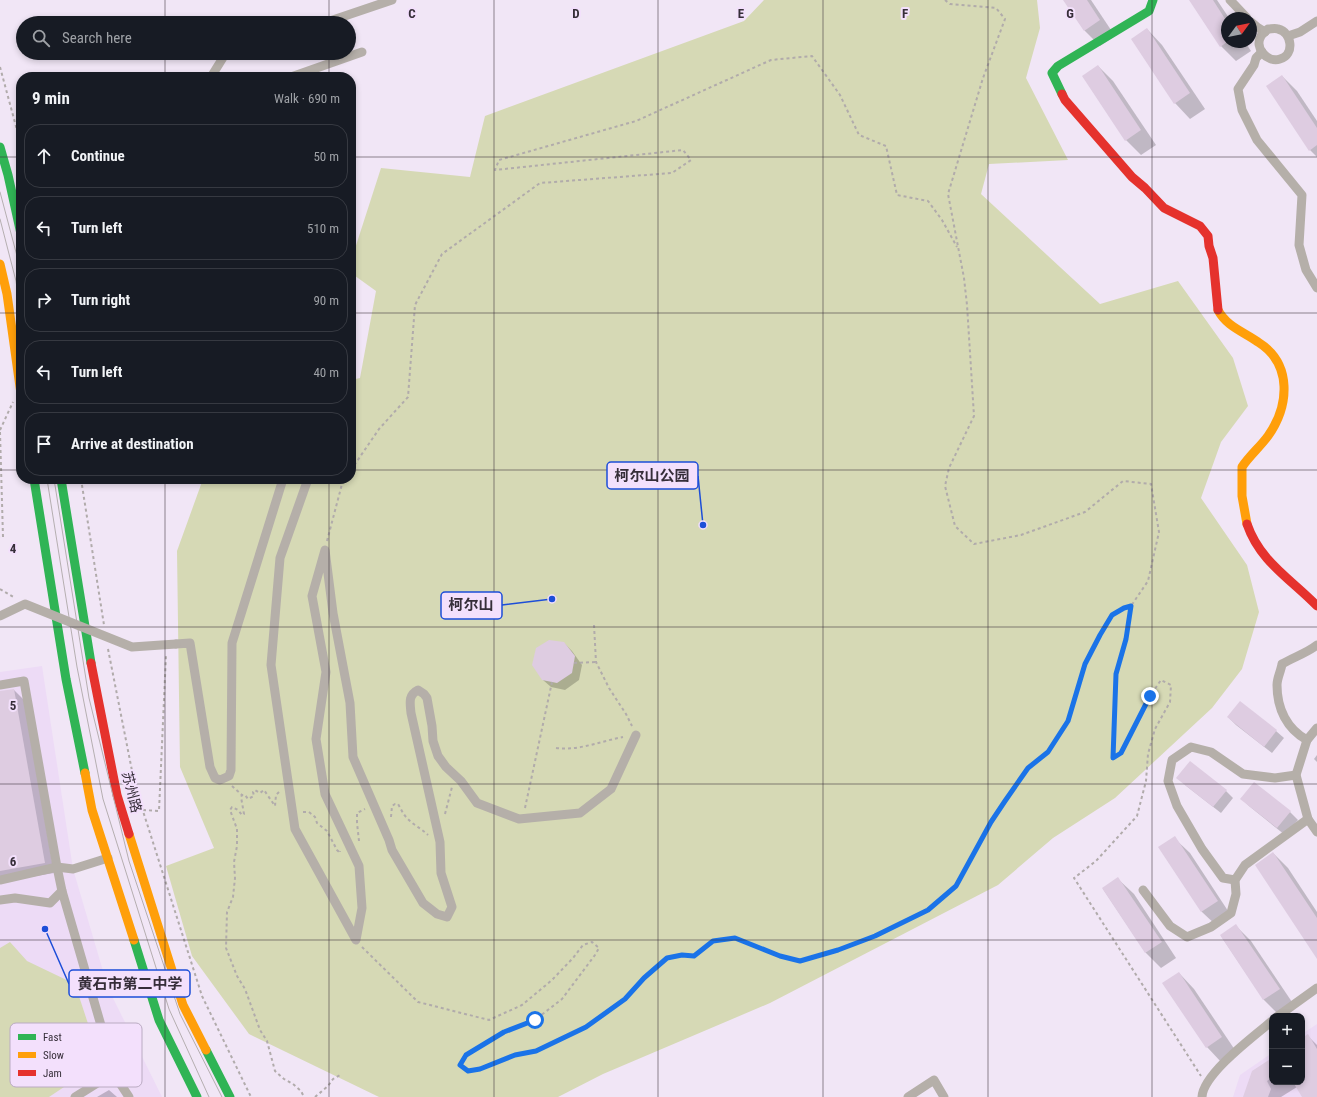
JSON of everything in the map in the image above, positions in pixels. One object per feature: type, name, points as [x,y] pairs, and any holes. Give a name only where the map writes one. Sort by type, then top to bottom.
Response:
[{"type":"main road","points":[[1153,0],[1149,11],[1058,66],[1052,73],[1065,100],[1132,177],[1164,208],[1200,226],[1208,236],[1209,246],[1213,258],[1218,299],[1216,304],[1220,316],[1226,323],[1257,340],[1272,352],[1284,376],[1283,402],[1274,429],[1242,468],[1241,490],[1243,506],[1250,532],[1267,560],[1317,606]]},
{"type":"main road","points":[[0,147],[16,211]]},
{"type":"main road","points":[[0,264],[16,363]]},
{"type":"main road","points":[[35,484],[66,679],[92,810],[159,1020],[196,1097]]},
{"type":"main road","name":"苏州路","points":[[62,484],[91,663],[117,795],[183,1005],[230,1097]]},
{"type":"street","points":[[345,16],[392,0]]},
{"type":"street","points":[[1230,0],[1241,12]]},
{"type":"street","points":[[1288,36],[1300,32],[1317,21]]},
{"type":"street","points":[[1257,27],[1265,32]]},
{"type":"street","points":[[1268,29],[1284,31],[1288,36],[1290,50],[1281,59],[1273,59],[1266,56],[1262,52],[1260,47],[1261,36],[1268,29]]},
{"type":"street","points":[[356,54],[362,52]]},
{"type":"street","points":[[1262,52],[1256,58],[1254,65],[1238,89],[1242,110],[1257,140],[1302,195],[1299,245],[1306,270],[1317,288]]},
{"type":"street","points":[[214,72],[222,60]]},
{"type":"street","points":[[305,72],[339,60]]},
{"type":"street","points":[[0,616],[25,604],[132,647],[190,643],[210,767],[215,778],[220,780],[223,779],[229,776],[231,770],[232,643],[281,484]]},
{"type":"street","points":[[306,484],[280,558],[272,665],[295,829],[356,940]]},
{"type":"street","points":[[325,550],[333,613],[350,702],[353,757],[392,850],[423,903],[438,914],[446,917],[452,907],[441,873],[440,842],[411,713],[410,698],[414,693],[418,690],[424,694],[428,705],[433,741],[438,756],[446,767],[461,781],[477,803],[519,819],[580,813],[611,789],[636,735]]},
{"type":"street","points":[[325,550],[312,596],[326,672],[316,739],[325,794],[359,866],[362,908],[356,940]]},
{"type":"street","points":[[1307,740],[1297,735],[1286,720],[1279,702],[1277,684],[1282,664],[1311,650],[1317,645]]},
{"type":"street","points":[[0,685],[24,681],[62,891],[101,1023]]},
{"type":"street","points":[[1317,728],[1307,740],[1296,775],[1308,819],[1317,832]]},
{"type":"street","points":[[1235,880],[1223,878],[1202,849],[1177,806],[1168,781],[1172,760],[1191,747],[1211,752],[1242,774],[1275,778],[1296,775]]},
{"type":"street","points":[[1143,890],[1170,926],[1187,937],[1211,928],[1231,913],[1236,894],[1235,880],[1245,865],[1308,819]]},
{"type":"street","points":[[0,880],[57,868],[73,870],[108,858]]},
{"type":"street","points":[[0,900],[15,898],[50,903],[62,891]]},
{"type":"street","points":[[1282,1013],[1317,988]]},
{"type":"street","points":[[1202,1097],[1202,1093],[1212,1075],[1269,1024]]},
{"type":"street","points":[[908,1097],[934,1080],[944,1097]]},
{"type":"street","points":[[74,1097],[90,1087]]},
{"type":"street","points":[[122,1087],[129,1097]]},
{"type":"path","points":[[945,0],[950,4],[996,8],[1006,19],[983,78],[948,194],[967,305],[974,416],[949,468],[945,486],[955,526],[974,544],[1022,535],[1085,512],[1123,481],[1151,484],[1159,532],[1148,581],[1131,606],[1126,639],[1116,674],[1113,758],[1121,753],[1150,696],[1161,680],[1171,685],[1170,702],[1155,728],[1148,754],[1146,781],[1137,816],[1096,861],[1074,878],[1206,1085]]},
{"type":"path","points":[[356,462],[378,429],[408,397],[415,305],[442,254],[540,183],[672,173],[691,160],[683,150],[495,170],[499,160],[636,121],[771,60],[812,56],[840,95],[859,135],[886,146],[897,195],[928,201],[942,220],[957,247]]},
{"type":"path","points":[[0,67],[16,126]]},
{"type":"path","points":[[0,537],[3,537],[0,431],[16,399]]},
{"type":"path","points":[[82,484],[105,631]]},
{"type":"path","points":[[325,550],[342,484]]},
{"type":"path","points":[[0,589],[25,604]]},
{"type":"path","points":[[356,940],[418,1002],[489,1020],[522,1005],[552,980],[573,958],[582,945],[592,942],[599,948],[562,999],[535,1020],[504,1032],[466,1055],[460,1065],[468,1071],[480,1069],[515,1055],[536,1051],[586,1027],[625,999],[644,978],[667,958],[682,955],[694,956],[713,941],[735,938],[780,956],[800,961],[838,950],[875,936],[928,910],[956,886],[991,822],[1005,801],[1028,768],[1048,752],[1068,721],[1085,664],[1112,615],[1131,606]]},
{"type":"path","points":[[556,748],[578,748],[608,740],[636,735],[626,714],[609,688],[596,662],[594,625]]},
{"type":"path","points":[[143,810],[159,811],[165,656],[176,644]]},
{"type":"path","points":[[108,646],[135,786],[202,996],[251,1097]]},
{"type":"path","points":[[574,663],[596,662]]},
{"type":"path","points":[[523,819],[552,682]]},
{"type":"path","points":[[223,779],[242,795],[245,795],[248,799],[254,796],[253,792],[255,790],[260,793],[264,790],[275,806],[276,795],[282,789],[290,788]]},
{"type":"path","points":[[444,818],[452,787],[461,781]]},
{"type":"path","points":[[242,795],[244,814],[242,816],[238,810],[232,807],[230,810],[237,829],[237,846],[234,862],[235,878],[233,897],[228,912],[226,948],[237,976],[245,989],[260,1030],[267,1041],[275,1070],[284,1079],[301,1091],[304,1097]]},
{"type":"path","points":[[292,800],[299,811],[309,812],[315,817],[317,823],[327,831],[340,853],[342,842],[346,839]]},
{"type":"path","points":[[388,822],[391,815],[392,806],[398,804],[405,817],[432,839],[440,842]]},
{"type":"path","points":[[354,855],[360,840],[356,823],[357,813],[366,809],[370,813],[378,816]]},
{"type":"path","points":[[315,1097],[328,1086],[333,1079],[342,1074]]},
{"type":"shaded area","points":[[42,666],[73,869],[108,988],[125,1023],[10,1023],[10,1087],[142,1087],[142,1057],[162,1097],[0,1097],[0,672]]},
{"type":"shaded area","points":[[1317,1024],[1317,1097],[1233,1097],[1240,1075],[1269,1055],[1269,1085],[1305,1085],[1305,1032]]},
{"type":"green space","points":[[764,0],[1037,0],[1040,28],[1026,78],[1068,160],[989,164],[981,194],[1100,304],[1178,281],[1233,358],[1248,406],[1221,442],[1201,498],[1247,565],[1259,612],[1242,669],[1212,708],[1115,798],[1053,838],[998,885],[770,1003],[603,1074],[558,1097],[379,1097],[249,1034],[192,956],[166,866],[214,848],[180,767],[177,551],[201,484],[356,484],[356,379],[360,378],[376,291],[356,277],[356,246],[381,168],[470,177],[485,116],[744,21]]},
{"type":"green space","points":[[10,942],[27,961],[75,984],[88,1023],[10,1023],[10,1087],[64,1087],[49,1097],[0,1097],[0,948]]},
{"type":"building","points":[[1063,0],[1087,0],[1100,20],[1084,31]]},
{"type":"building","points":[[1189,0],[1213,0],[1221,13],[1220,47]]},
{"type":"building","points":[[1147,28],[1190,93],[1174,104],[1131,39]]},
{"type":"building","points":[[1098,65],[1141,130],[1125,141],[1082,76]]},
{"type":"building","points":[[1282,75],[1317,128],[1317,145],[1309,151],[1266,86]]},
{"type":"building","points":[[549,640],[564,642],[575,656],[572,673],[557,683],[542,680],[532,665],[536,648]]},
{"type":"building","points":[[14,689],[45,863],[0,871],[0,691]]},
{"type":"building","points":[[1240,701],[1277,730],[1264,747],[1227,717]]},
{"type":"building","points":[[1190,761],[1227,790],[1213,807],[1176,778]]},
{"type":"building","points":[[1254,782],[1291,811],[1277,828],[1240,799]]},
{"type":"building","points":[[1175,836],[1218,901],[1201,912],[1158,847]]},
{"type":"building","points":[[1273,852],[1317,918],[1317,959],[1255,865]]},
{"type":"building","points":[[1118,877],[1162,942],[1145,953],[1102,888]]},
{"type":"building","points":[[1236,924],[1280,989],[1263,1000],[1220,935]]},
{"type":"building","points":[[1179,972],[1222,1037],[1206,1048],[1162,983]]},
{"type":"building","points":[[1308,1034],[1317,1049],[1317,1097],[1302,1097],[1295,1085],[1305,1085],[1305,1036]]},
{"type":"building","points":[[1269,1060],[1269,1080],[1267,1081],[1271,1089],[1268,1097],[1243,1097],[1252,1071]]},
{"type":"tram line","points":[[0,192],[16,252]]},
{"type":"tram line","points":[[0,219],[16,281]]},
{"type":"tram line","points":[[48,484],[77,667],[103,799],[169,1009],[209,1097]]},
{"type":"tram line","points":[[55,484],[89,698],[129,861],[180,1014],[222,1097]]},
{"type":"traffic: fast","points":[[1062,94],[1052,73],[1058,66],[1149,11],[1153,0]]},
{"type":"traffic: fast","points":[[0,147],[16,211]]},
{"type":"traffic: fast","points":[[35,484],[66,679],[85,773]]},
{"type":"traffic: fast","points":[[62,484],[91,663]]},
{"type":"traffic: fast","points":[[134,940],[159,1020],[197,1097]]},
{"type":"traffic: fast","points":[[206,1050],[230,1097]]},
{"type":"traffic: slow","points":[[0,264],[7,294],[16,358]]},
{"type":"traffic: slow","points":[[1218,310],[1221,316],[1230,325],[1258,342],[1269,351],[1277,362],[1282,374],[1284,386],[1280,412],[1275,424],[1262,444],[1242,467],[1242,496],[1247,524]]},
{"type":"traffic: slow","points":[[85,773],[92,810],[134,940]]},
{"type":"traffic: slow","points":[[129,834],[183,1005],[206,1050]]},
{"type":"traffic: jam","points":[[1062,94],[1065,100],[1132,177],[1164,208],[1200,226],[1208,236],[1209,246],[1213,258],[1218,310]]},
{"type":"traffic: jam","points":[[1247,524],[1253,537],[1268,560],[1317,606]]},
{"type":"traffic: jam","points":[[91,663],[117,795],[129,834]]},
{"type":"place","name":"柯尔山公园","points":[[703,525]]},
{"type":"place","name":"柯尔山","points":[[552,599]]},
{"type":"place","name":"黄石市第二中学","points":[[45,929]]},
{"type":"route","points":[[535,1020],[504,1032],[466,1055],[460,1065],[468,1071],[480,1069],[515,1055],[536,1051],[586,1027],[625,999],[644,978],[667,958],[682,955],[694,956],[713,941],[735,938],[780,956],[800,961],[838,950],[875,936],[928,910],[956,886],[991,822],[1005,801],[1028,768],[1048,752],[1068,721],[1085,664],[1100,635],[1112,615],[1131,606],[1126,639],[1116,674],[1113,758],[1121,753],[1150,696]]}]
